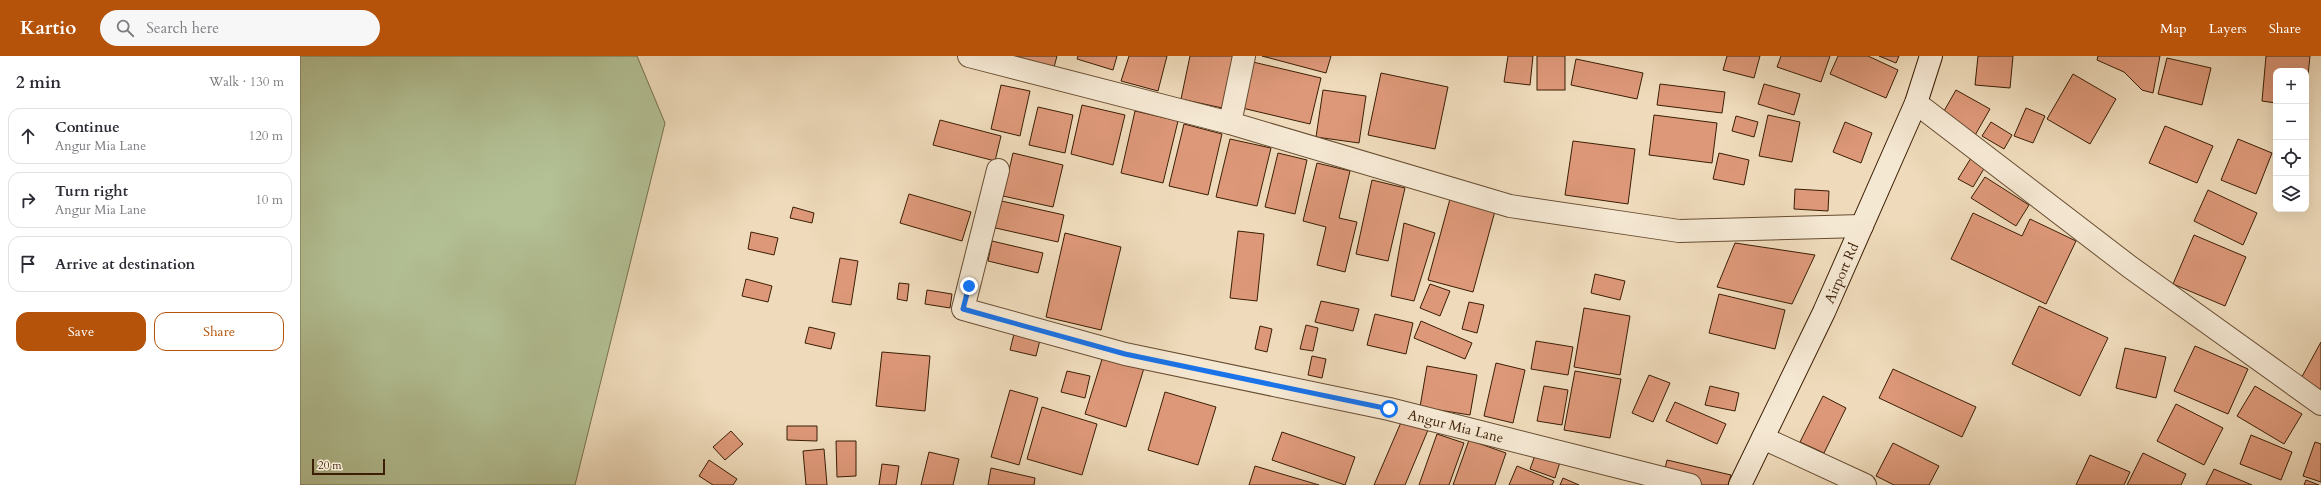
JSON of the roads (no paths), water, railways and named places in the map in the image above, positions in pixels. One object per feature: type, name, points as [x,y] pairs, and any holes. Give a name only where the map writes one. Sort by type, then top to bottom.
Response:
[{"type":"street","points":[[969,56],[1230,123],[1517,207],[1679,231],[1862,226]]},
{"type":"street","points":[[1230,123],[1244,56]]},
{"type":"street","name":"Airport Rd","points":[[1740,485],[1824,312],[1916,103],[1931,56]]},
{"type":"street","points":[[1916,103],[2130,267],[2321,404]]},
{"type":"street","name":"Angur Mia Lane","points":[[998,170],[963,309],[1125,354],[1389,409],[1690,485]]},
{"type":"street","points":[[1763,438],[1865,485]]}]
